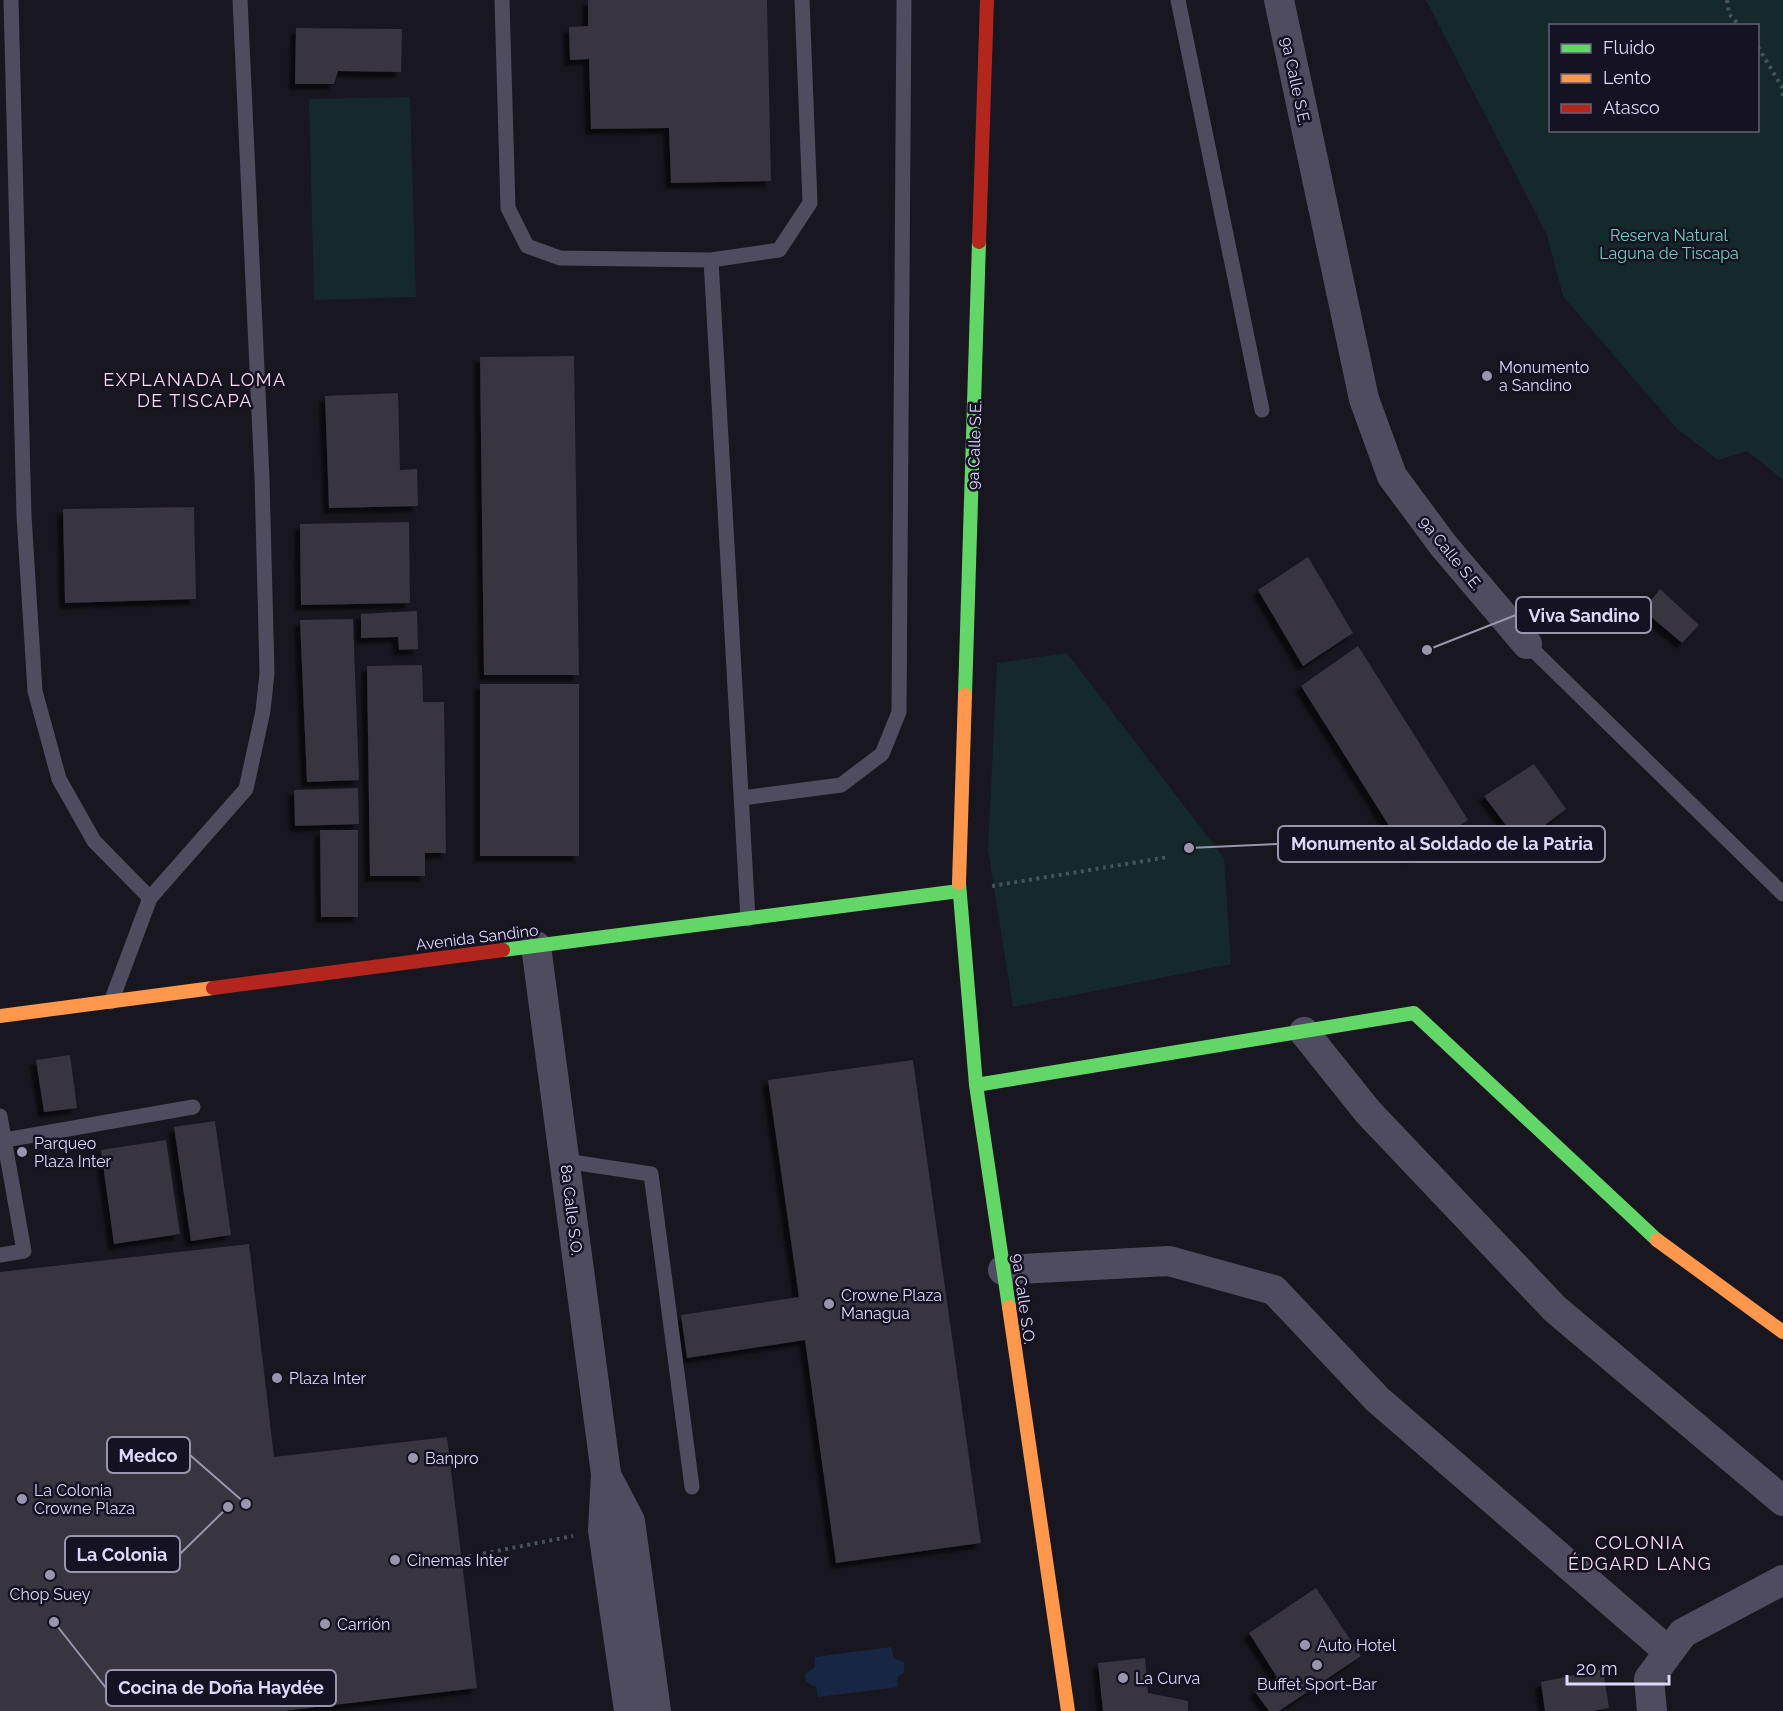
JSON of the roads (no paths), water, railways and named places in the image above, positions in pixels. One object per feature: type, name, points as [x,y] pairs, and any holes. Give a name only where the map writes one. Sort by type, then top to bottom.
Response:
[{"type":"street","name":"9a Calle S.E.","points":[[959,891],[987,0]]},
{"type":"street","name":"9a Calle S.E.","points":[[1279,0],[1364,399],[1392,476],[1443,545],[1527,644]]},
{"type":"street","name":"Avenida Sandino","points":[[0,1016],[959,891]]},
{"type":"street","name":"9a Calle S.O.","points":[[959,891],[976,1085],[1068,1711]]},
{"type":"street","name":"8a Calle S.O.","points":[[536,946],[606,1474],[603,1530],[629,1711]]},
{"type":"street","points":[[976,1085],[1414,1013],[1656,1239],[1783,1332]]},
{"type":"street","points":[[1304,1032],[1368,1112],[1555,1309],[1783,1501]]},
{"type":"street","points":[[1003,1270],[1169,1261],[1274,1290],[1377,1399],[1669,1652]]},
{"type":"street","name":"8a Calle S.O.","points":[[606,1474],[630,1521],[656,1711]]},
{"type":"street","points":[[1652,1711],[1649,1679],[1683,1633],[1783,1580]]},
{"type":"lane","points":[[11,0],[24,516],[35,691],[59,779],[94,841],[150,898]]},
{"type":"lane","points":[[111,1002],[150,898],[246,789],[262,711],[267,673],[262,466],[240,0]]},
{"type":"lane","points":[[502,0],[508,208],[527,246],[560,258],[711,260],[779,250],[810,203],[802,0]]},
{"type":"lane","points":[[742,798],[841,785],[882,754],[899,712],[904,0]]},
{"type":"lane","points":[[1178,0],[1262,410]]},
{"type":"lane","points":[[711,260],[748,919]]},
{"type":"lane","points":[[1527,644],[1783,894]]},
{"type":"lane","points":[[4,1140],[193,1107]]},
{"type":"lane","points":[[0,1116],[24,1251],[0,1255]]},
{"type":"lane","points":[[565,1161],[651,1174],[692,1487]]},
{"type":"water","points":[[891,1647],[894,1658],[904,1662],[904,1672],[897,1678],[898,1687],[818,1697],[816,1686],[806,1681],[805,1674],[815,1667],[815,1657]]},
{"type":"place","name":"Monumento a Sandino","points":[[1487,376]]},
{"type":"place","name":"Viva Sandino","points":[[1427,650]]},
{"type":"place","name":"Monumento al Soldado de la Patria","points":[[1189,848]]},
{"type":"place","name":"Parqueo Plaza Inter","points":[[22,1152]]},
{"type":"place","name":"Crowne Plaza Managua","points":[[829,1304]]},
{"type":"place","name":"Plaza Inter","points":[[277,1378]]},
{"type":"place","name":"Banpro","points":[[413,1458]]},
{"type":"place","name":"La Colonia Crowne Plaza","points":[[22,1499]]},
{"type":"place","name":"Medco","points":[[246,1504]]},
{"type":"place","name":"La Colonia","points":[[228,1507]]},
{"type":"place","name":"Cinemas Inter","points":[[395,1560]]},
{"type":"place","name":"Chop Suey","points":[[50,1575]]},
{"type":"place","name":"Cocina de Doña Haydée","points":[[54,1622]]},
{"type":"place","name":"Carrión","points":[[325,1624]]},
{"type":"place","name":"Auto Hotel","points":[[1305,1645]]},
{"type":"place","name":"Buffet Sport-Bar","points":[[1317,1665]]},
{"type":"place","name":"La Curva","points":[[1123,1678]]},
{"type":"district","name":"EXPLANADA LOMA DE TISCAPA","points":[[195,390]]},
{"type":"district","name":"COLONIA ÉDGARD LANG","points":[[1640,1553]]},
{"type":"park label","name":"Reserva Natural Laguna de Tiscapa","points":[[1669,244]]}]
